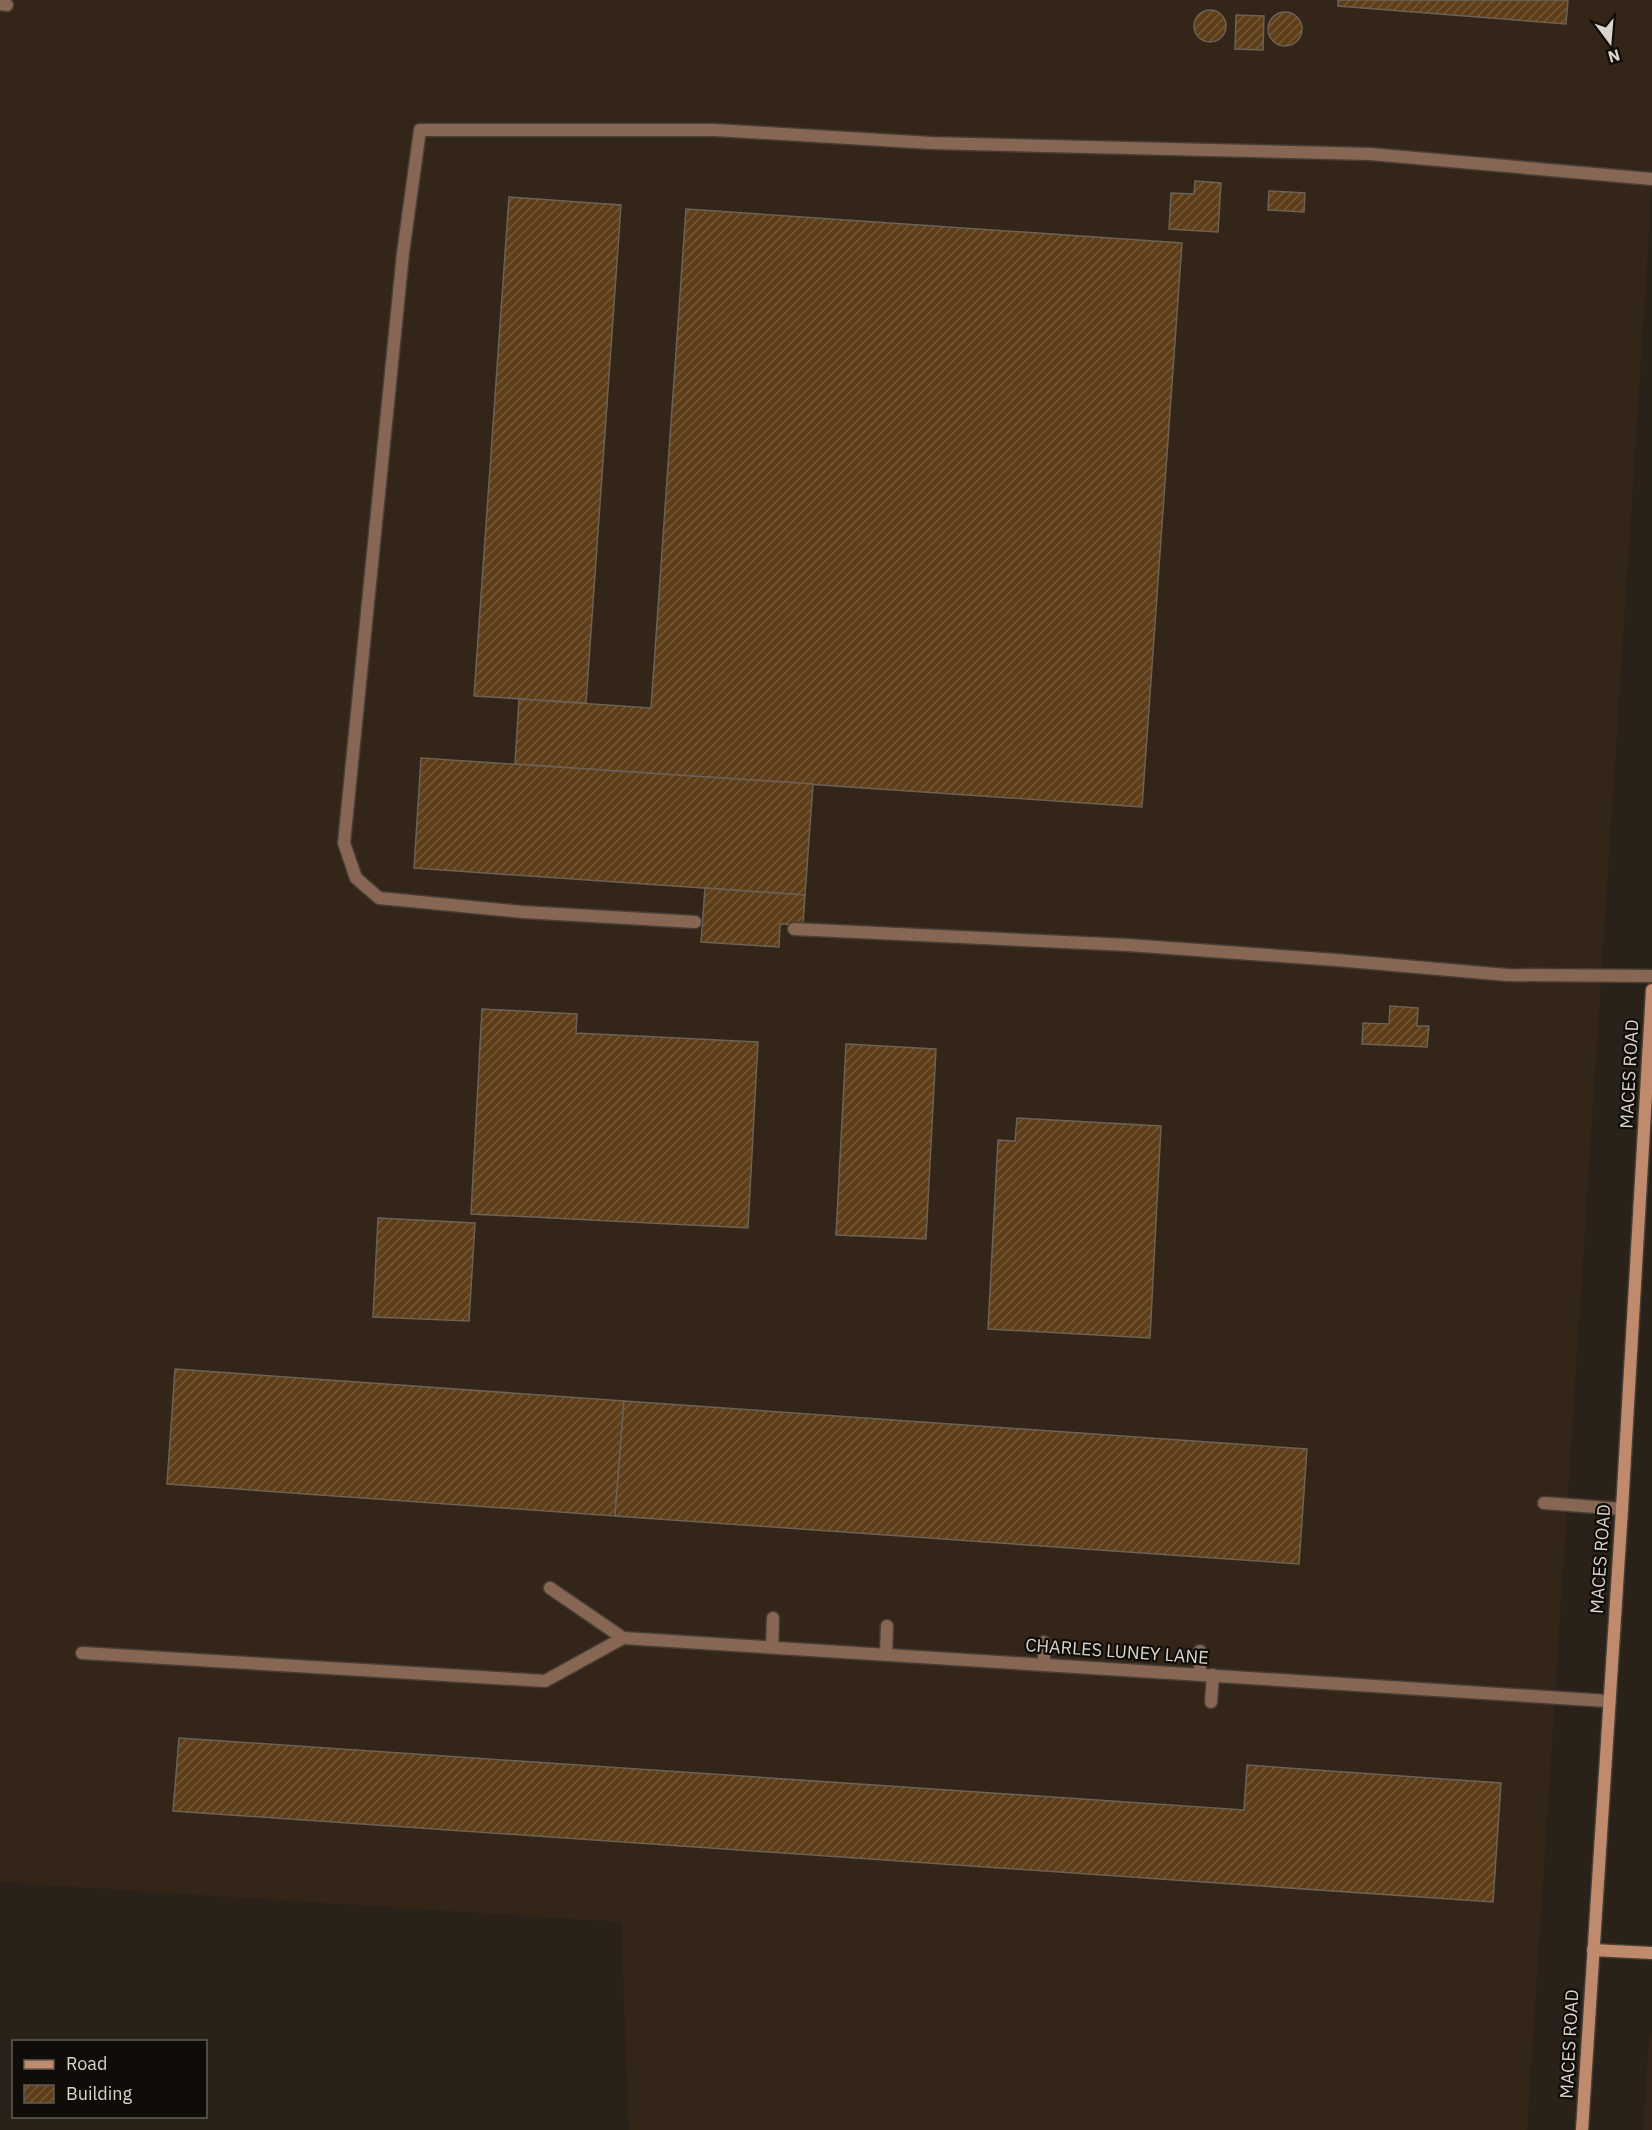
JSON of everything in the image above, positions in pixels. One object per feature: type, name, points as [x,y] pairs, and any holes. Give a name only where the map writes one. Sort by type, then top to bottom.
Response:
[{"type":"street","points":[[695,922],[523,912],[379,898],[356,878],[350,861],[344,843],[403,253],[420,130],[715,129],[931,143],[1370,154],[1652,179]]},
{"type":"street","points":[[794,929],[1128,945],[1508,975],[1652,976]]},
{"type":"street","name":"MACES ROAD","points":[[1582,2130],[1622,1509],[1652,990]]},
{"type":"street","points":[[1544,1503],[1622,1509]]},
{"type":"street","points":[[82,1653],[545,1681],[623,1638],[550,1588]]},
{"type":"street","points":[[772,1647],[773,1618]]},
{"type":"street","points":[[885,1655],[887,1626]]},
{"type":"street","name":"CHARLES LUNEY LANE","points":[[623,1638],[1608,1701]]},
{"type":"street","points":[[1044,1642],[1044,1665]]},
{"type":"street","points":[[1200,1651],[1200,1675]]},
{"type":"street","points":[[1211,1702],[1213,1675]]},
{"type":"street","points":[[1593,1950],[1652,1953]]},
{"type":"shaded area","points":[[0,0],[1652,0],[1652,187],[1527,2130],[629,2130],[621,1922],[0,1882]]},
{"type":"shaded area","points":[[1652,2034],[1652,2130],[1643,2130],[1649,2040]]},
{"type":"building","points":[[1338,0],[1568,0],[1566,24],[1338,6]]},
{"type":"building","points":[[1210,10],[1221,15],[1226,26],[1221,37],[1210,42],[1199,37],[1194,26],[1199,15]]},
{"type":"building","points":[[1285,12],[1297,17],[1302,29],[1297,41],[1285,46],[1273,41],[1268,29],[1273,17]]},
{"type":"building","points":[[1236,15],[1264,16],[1263,50],[1235,49]]},
{"type":"building","points":[[1195,181],[1221,183],[1218,232],[1169,229],[1171,193],[1194,194]]},
{"type":"building","points":[[1269,191],[1305,193],[1304,212],[1268,210]]},
{"type":"building","points":[[509,197],[621,205],[586,703],[474,696]]},
{"type":"building","points":[[686,209],[1182,243],[1142,807],[515,764],[519,699],[651,708]]},
{"type":"building","points":[[421,758],[813,784],[805,895],[414,868]]},
{"type":"building","points":[[705,888],[805,895],[803,925],[780,924],[779,947],[701,942]]},
{"type":"building","points":[[1390,1006],[1418,1008],[1417,1026],[1429,1026],[1427,1047],[1362,1044],[1363,1023],[1389,1024]]},
{"type":"building","points":[[482,1009],[577,1014],[576,1033],[758,1042],[748,1228],[471,1214]]},
{"type":"building","points":[[846,1044],[936,1049],[926,1239],[836,1235]]},
{"type":"building","points":[[1017,1118],[1161,1126],[1150,1338],[988,1329],[998,1140],[1015,1141]]},
{"type":"building","points":[[378,1218],[475,1223],[469,1321],[373,1317]]},
{"type":"building","points":[[175,1369],[624,1401],[615,1516],[167,1484]]},
{"type":"building","points":[[624,1401],[1307,1449],[1299,1564],[615,1516]]},
{"type":"building","points":[[179,1738],[1244,1810],[1247,1765],[1501,1783],[1493,1902],[173,1811]]}]
